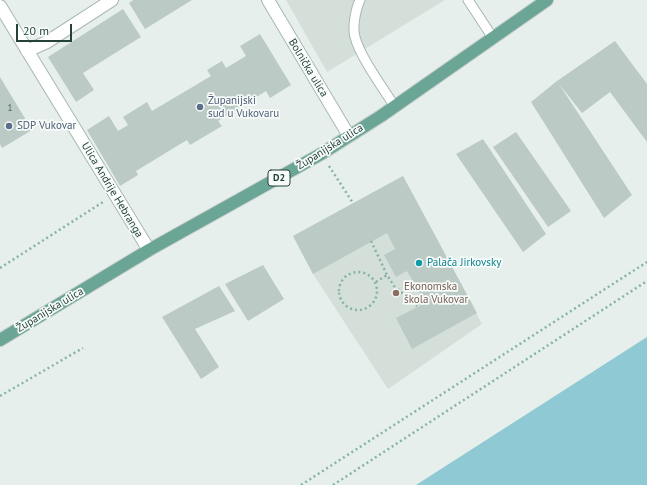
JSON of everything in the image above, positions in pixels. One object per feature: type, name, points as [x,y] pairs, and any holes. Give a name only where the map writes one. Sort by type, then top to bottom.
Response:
[{"type":"main road","name":"Županijska ulica","points":[[0,340],[149,250],[321,154],[395,107],[543,1]]},
{"type":"street","points":[[27,51],[47,42],[112,0]]},
{"type":"street","name":"Bolnička ulica","points":[[268,0],[349,136]]},
{"type":"street","name":"Ulica Andrije Hebranga","points":[[0,6],[149,250]]},
{"type":"lane","points":[[360,0],[357,7],[354,35],[361,52],[395,107]]},
{"type":"lane","points":[[468,0],[493,38]]},
{"type":"path","points":[[321,154],[353,204]]},
{"type":"path","points":[[0,268],[115,194]]},
{"type":"path","points":[[371,242],[394,286],[417,306]]},
{"type":"path","points":[[301,485],[647,262]]},
{"type":"path","points":[[354,272],[366,273],[376,282],[378,290],[377,298],[366,309],[358,311],[350,309],[343,304],[339,296],[339,288],[342,280],[348,275],[354,272]]},
{"type":"path","points":[[376,282],[387,275]]},
{"type":"path","points":[[333,485],[647,281]]},
{"type":"path","points":[[0,396],[83,348]]},
{"type":"shaded area","points":[[286,0],[445,0],[327,72]]},
{"type":"shaded area","name":"Ekonomska škola Vukovar","points":[[403,176],[482,324],[388,389],[313,274],[293,236]]},
{"type":"water","points":[[647,337],[647,485],[416,485]]},
{"type":"building","points":[[133,0],[192,0],[145,29],[129,3]]},
{"type":"building","points":[[123,9],[141,37],[83,73],[94,90],[76,102],[48,57]]},
{"type":"building","name":"Županijski sud u Vukovaru","points":[[260,34],[291,85],[270,98],[266,91],[218,121],[222,126],[190,145],[187,140],[136,171],[138,175],[120,186],[87,130],[109,116],[118,131],[128,125],[123,117],[147,102],[152,111],[211,76],[207,70],[222,61],[226,68],[246,56],[240,46]]},
{"type":"building","points":[[615,41],[647,84],[647,142],[610,92],[582,113],[559,84],[632,195],[604,218],[531,102],[557,81]]},
{"type":"building","points":[[0,77],[32,130],[2,148],[0,144]]},
{"type":"building","points":[[516,132],[571,211],[548,227],[493,147]]},
{"type":"building","points":[[483,139],[546,234],[523,252],[456,154]]},
{"type":"building","name":"Palača Jirkovsky","points":[[403,176],[477,313],[412,349],[396,318],[425,303],[407,271],[396,277],[384,255],[395,249],[387,233],[313,274],[293,236]]},
{"type":"building","points":[[263,265],[284,299],[248,321],[225,284]]},
{"type":"building","points":[[219,286],[235,311],[195,329],[219,367],[201,379],[162,317]]},
{"type":"place","name":"Županijski sud u Vukovaru","points":[[200,107]]},
{"type":"place","name":"SDP Vukovar","points":[[9,126]]},
{"type":"place","name":"Palača Jirkovsky","points":[[419,263]]},
{"type":"place","name":"Ekonomska škola Vukovar","points":[[396,293]]}]
